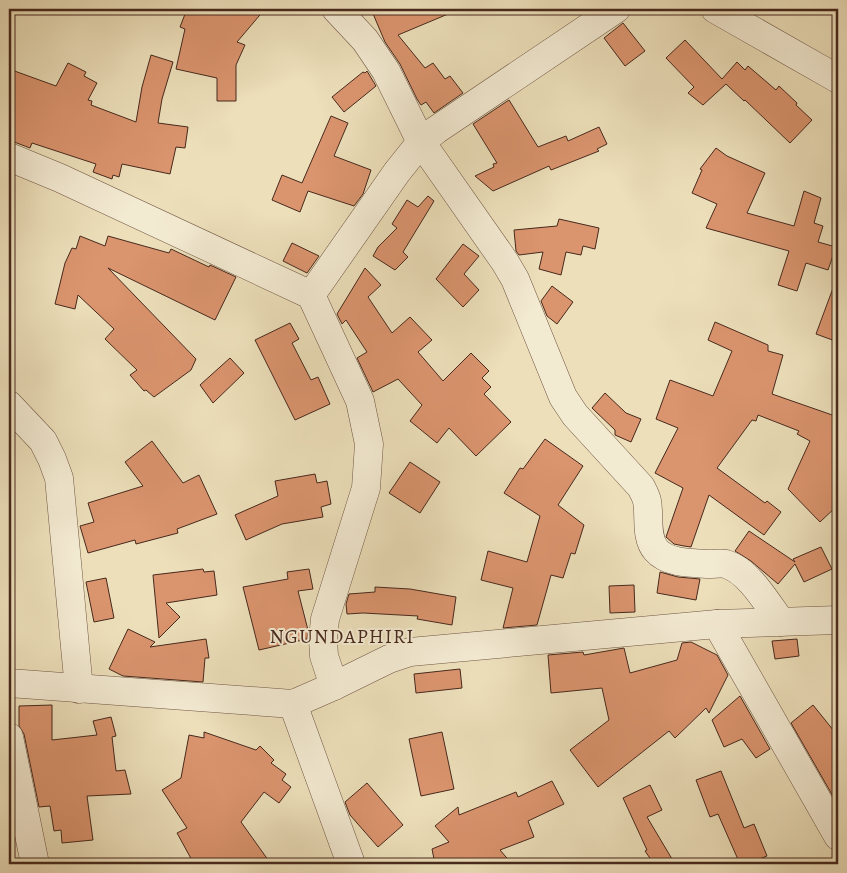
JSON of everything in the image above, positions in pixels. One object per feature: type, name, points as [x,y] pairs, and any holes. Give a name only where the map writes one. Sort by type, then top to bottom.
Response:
[{"type":"street","points":[[336,9],[365,40],[386,71],[421,142],[515,279],[562,397],[575,415],[640,487],[647,500],[652,544],[657,551],[672,560],[698,564],[725,564],[739,570],[751,582],[781,622]]},
{"type":"street","points":[[311,295],[396,172],[421,142],[452,119],[616,9]]},
{"type":"street","points":[[714,9],[838,79]]},
{"type":"street","points":[[9,157],[60,178],[311,295],[360,400],[369,444],[366,488],[325,619],[324,656],[334,686]]},
{"type":"street","points":[[9,405],[43,441],[59,478],[79,689]]},
{"type":"street","points":[[9,683],[293,704],[389,659],[410,652],[717,624],[838,620]]},
{"type":"street","points":[[717,624],[838,836]]},
{"type":"street","points":[[293,704],[351,864]]},
{"type":"street","points":[[9,737],[35,864]]},
{"type":"building","points":[[187,9],[265,9],[237,42],[245,45],[236,65],[236,101],[217,101],[217,78],[176,69],[185,29],[180,27]]},
{"type":"building","points":[[371,9],[460,9],[398,35],[425,68],[433,63],[445,79],[450,76],[463,93],[434,113],[426,102],[421,105],[400,64],[385,42]]},
{"type":"building","points":[[623,23],[645,51],[625,66],[604,38]]},
{"type":"building","points":[[685,40],[722,79],[737,62],[745,70],[748,66],[776,90],[779,86],[812,120],[790,143],[726,84],[703,105],[688,93],[694,87],[666,58]]},
{"type":"building","points":[[151,55],[173,62],[162,99],[158,123],[188,127],[185,148],[176,147],[170,174],[122,164],[119,177],[113,175],[112,179],[93,172],[96,164],[32,143],[30,148],[9,140],[9,69],[56,86],[68,63],[86,72],[84,76],[97,83],[88,100],[92,101],[91,105],[136,122],[142,87]]},
{"type":"building","points":[[367,71],[376,86],[344,112],[332,97],[363,72]]},
{"type":"building","points":[[509,100],[538,147],[566,136],[568,141],[599,127],[607,144],[597,149],[599,151],[551,170],[549,166],[493,191],[475,176],[494,167],[493,164],[497,163],[473,124]]},
{"type":"building","points":[[331,116],[348,123],[334,156],[371,170],[363,194],[354,206],[308,191],[300,212],[272,200],[282,175],[302,183]]},
{"type":"building","points":[[716,148],[727,156],[765,173],[747,213],[794,226],[804,191],[821,198],[814,223],[823,226],[818,242],[836,247],[828,270],[806,263],[797,291],[778,285],[789,251],[706,228],[717,204],[692,193],[702,170],[700,169]]},
{"type":"building","points":[[428,196],[434,201],[403,252],[408,257],[395,270],[373,256],[378,247],[397,228],[392,224],[407,200],[418,207]]},
{"type":"building","points":[[559,219],[599,228],[595,249],[583,246],[581,255],[566,252],[561,275],[539,269],[543,252],[519,255],[516,251],[514,230],[557,226]]},
{"type":"building","points":[[80,236],[105,246],[108,236],[169,253],[171,249],[236,277],[215,320],[108,268],[196,359],[191,370],[154,397],[146,390],[144,391],[130,375],[137,370],[105,339],[114,329],[78,295],[75,309],[55,304],[65,263],[72,248],[76,249]]},
{"type":"building","points":[[292,243],[319,256],[307,273],[283,261]]},
{"type":"building","points":[[463,244],[479,256],[464,274],[479,290],[463,307],[436,279]]},
{"type":"building","points":[[365,268],[381,285],[368,297],[392,333],[410,317],[432,340],[418,352],[443,381],[471,353],[489,371],[482,378],[491,387],[484,394],[511,422],[476,456],[449,428],[437,443],[410,421],[422,405],[398,379],[373,392],[357,358],[367,352],[346,320],[342,324],[337,314]]},
{"type":"building","points":[[836,280],[838,280],[838,342],[816,334]]},
{"type":"building","points":[[552,286],[573,302],[557,324],[547,316],[541,301]]},
{"type":"building","points":[[715,322],[768,345],[768,351],[783,355],[772,394],[838,417],[838,505],[820,522],[788,489],[810,441],[797,434],[799,431],[758,415],[756,421],[752,420],[717,468],[765,503],[767,501],[781,512],[764,535],[709,495],[691,547],[674,544],[666,537],[683,488],[655,473],[678,428],[656,419],[670,380],[713,396],[732,351],[708,340]]},
{"type":"building","points":[[290,323],[299,339],[292,343],[311,380],[318,377],[330,404],[295,420],[255,340]]},
{"type":"building","points":[[230,358],[244,373],[213,403],[200,385]]},
{"type":"building","points":[[605,393],[626,413],[641,419],[631,442],[615,435],[615,430],[592,408]]},
{"type":"building","points":[[545,439],[583,466],[558,505],[584,525],[575,554],[571,553],[563,578],[551,575],[537,625],[503,628],[513,588],[481,580],[488,551],[527,562],[540,516],[504,493],[520,468],[523,469]]},
{"type":"building","points":[[152,441],[183,483],[199,475],[217,514],[177,529],[178,533],[136,544],[135,540],[88,553],[80,526],[94,522],[88,503],[143,486],[125,462]]},
{"type":"building","points":[[410,462],[440,482],[420,513],[389,493]]},
{"type":"building","points":[[315,474],[317,483],[327,481],[331,504],[321,507],[323,517],[282,524],[246,540],[235,515],[278,496],[275,481]]},
{"type":"building","points":[[749,531],[795,562],[793,559],[821,547],[832,569],[804,582],[795,564],[778,584],[751,561],[735,551]]},
{"type":"building","points":[[203,569],[204,572],[214,571],[217,595],[166,603],[180,617],[159,638],[153,575]]},
{"type":"building","points":[[309,569],[313,589],[298,591],[308,630],[307,639],[259,650],[243,587],[288,579],[287,572]]},
{"type":"building","points":[[660,572],[678,577],[700,579],[696,600],[657,593]]},
{"type":"building","points":[[106,578],[114,618],[94,622],[86,582]]},
{"type":"building","points":[[634,585],[635,612],[610,613],[609,586]]},
{"type":"building","points":[[375,587],[410,589],[456,597],[452,625],[417,619],[418,616],[347,614],[346,604],[349,594],[375,592]]},
{"type":"building","points":[[128,629],[155,642],[150,647],[206,639],[209,658],[205,658],[203,682],[123,676],[109,669]]},
{"type":"building","points":[[797,639],[799,656],[775,659],[772,641]]},
{"type":"building","points":[[691,642],[717,655],[728,675],[709,713],[706,708],[675,738],[669,731],[598,787],[570,750],[609,720],[602,688],[551,693],[548,655],[583,652],[584,655],[624,648],[630,673],[677,660],[682,643]]},
{"type":"building","points":[[460,669],[462,688],[416,693],[414,674]]},
{"type":"building","points":[[740,696],[770,749],[756,758],[742,739],[724,747],[712,720]]},
{"type":"building","points":[[52,705],[52,740],[97,735],[93,721],[111,717],[116,736],[112,737],[116,771],[125,770],[131,794],[87,796],[93,840],[62,843],[61,830],[54,831],[50,806],[39,807],[24,734],[19,726],[19,706]]},
{"type":"building","points":[[813,705],[838,736],[838,805],[791,723]]},
{"type":"building","points":[[204,732],[256,750],[260,746],[274,760],[271,763],[286,774],[282,780],[291,787],[279,803],[264,792],[241,822],[271,864],[194,864],[177,833],[187,828],[162,790],[181,778],[189,735],[204,738]]},
{"type":"building","points":[[442,732],[454,789],[421,796],[409,739]]},
{"type":"building","points":[[721,771],[744,828],[754,824],[767,856],[747,864],[740,864],[718,814],[710,817],[696,780]]},
{"type":"building","points":[[552,781],[564,804],[528,821],[534,837],[500,850],[512,864],[435,864],[432,849],[449,842],[435,826],[458,807],[459,815],[516,792],[518,797]]},
{"type":"building","points":[[367,783],[403,825],[378,847],[350,815],[345,802]]},
{"type":"building","points":[[650,785],[662,810],[647,817],[675,864],[654,864],[645,851],[647,850],[623,798]]},
{"type":"district","name":"NGUNDAPHIRI","points":[[342,636]]}]
